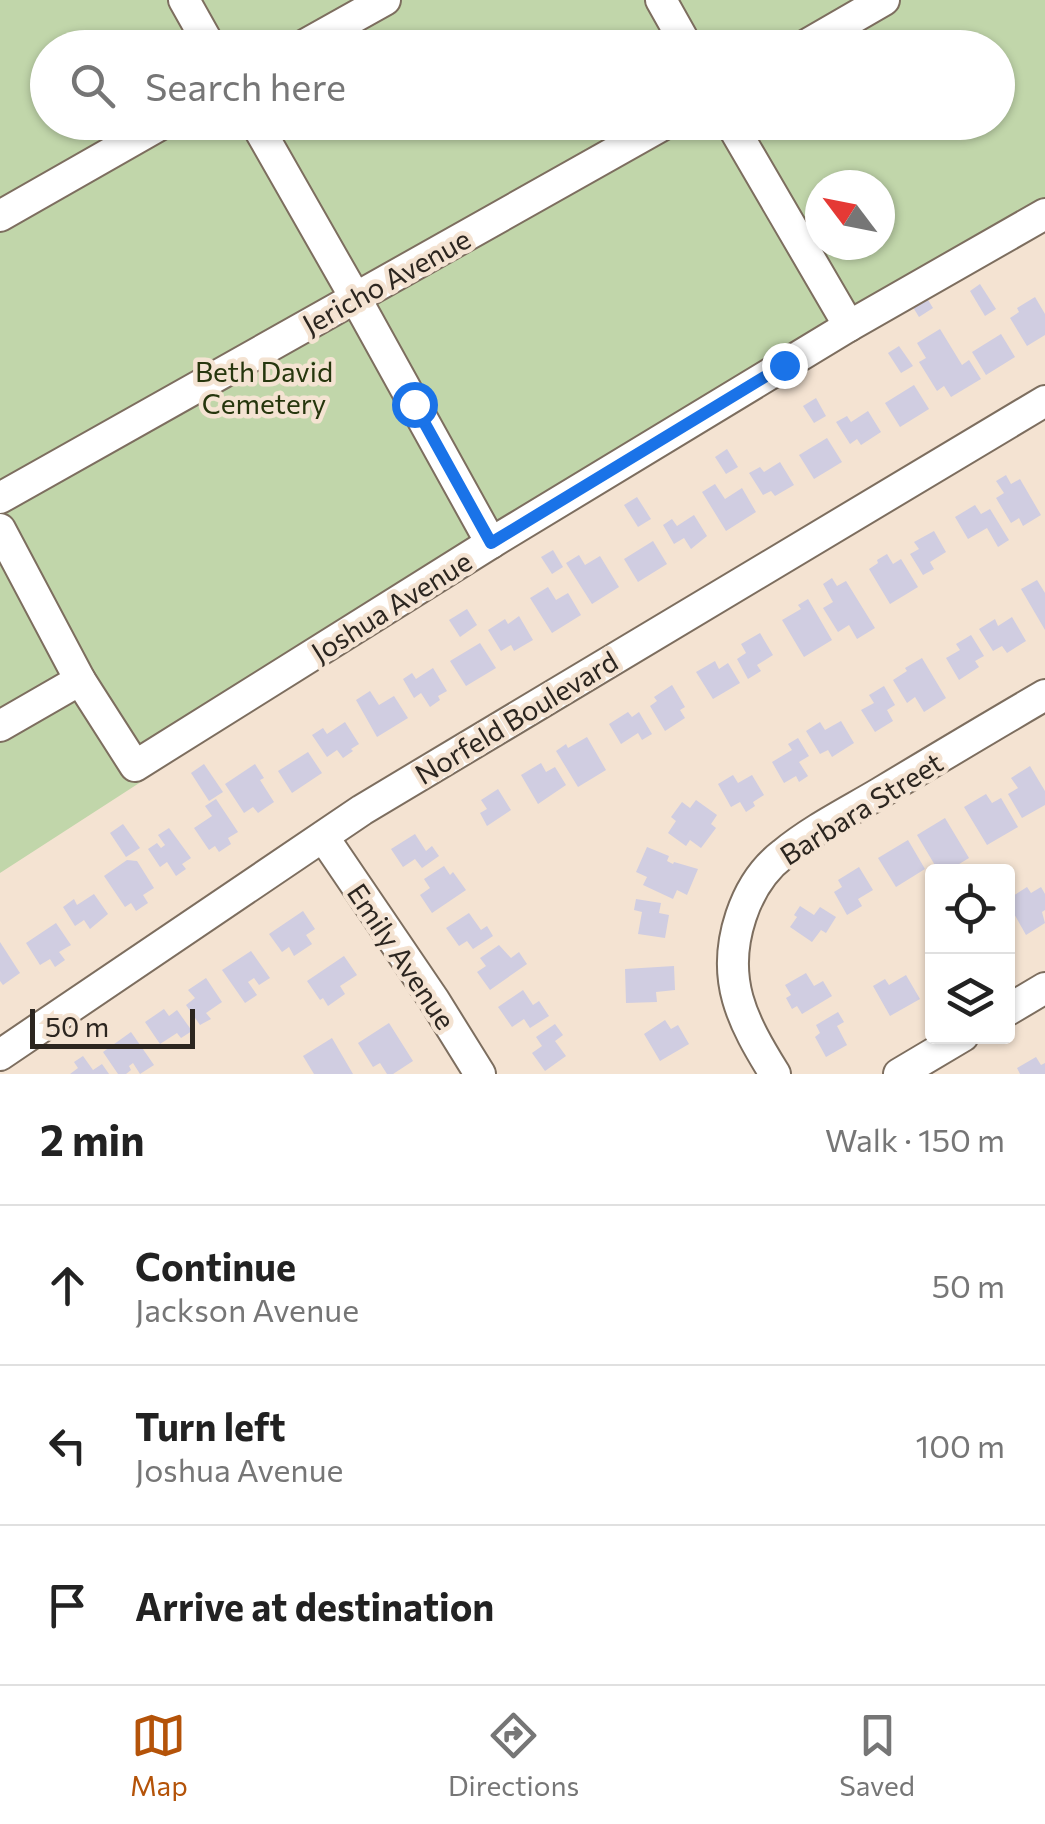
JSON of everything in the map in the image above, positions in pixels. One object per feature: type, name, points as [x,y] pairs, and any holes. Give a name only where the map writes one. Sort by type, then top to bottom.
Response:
[{"type":"street","points":[[184,0],[202,30]]},
{"type":"street","points":[[331,30],[385,0]]},
{"type":"street","points":[[661,0],[678,30]]},
{"type":"street","points":[[832,30],[884,0]]},
{"type":"street","points":[[0,216],[133,140]]},
{"type":"street","points":[[264,140],[491,543]]},
{"type":"street","name":"Jericho Avenue","points":[[0,498],[636,140]]},
{"type":"street","points":[[740,140],[849,326]]},
{"type":"street","name":"Joshua Avenue","points":[[80,680],[136,766],[491,543],[849,326],[1045,214]]},
{"type":"street","name":"Norfeld Boulevard","points":[[0,1055],[362,810],[1045,401]]},
{"type":"street","points":[[0,529],[80,680],[0,726]]},
{"type":"street","name":"Barbara Street","points":[[775,1074],[739,1008],[733,984],[735,933],[747,897],[762,873],[782,854],[835,820],[1045,695]]},
{"type":"street","name":"Emily Avenue","points":[[324,838],[480,1074]]},
{"type":"street","points":[[1015,1006],[1045,988]]},
{"type":"street","points":[[900,1074],[950,1044]]},
{"type":"green space","name":"Beth David Cemetery","points":[[0,0],[1045,0],[1045,230],[427,597],[0,873]]},
{"type":"building","points":[[980,284],[996,309],[985,316],[970,291]]},
{"type":"building","points":[[925,295],[933,308],[919,317],[911,304]]},
{"type":"building","points":[[1035,297],[1045,314],[1045,335],[1027,346],[1010,318],[1019,312],[1017,308]]},
{"type":"building","points":[[940,329],[962,365],[969,360],[981,379],[951,397],[944,386],[937,391],[919,362],[926,358],[917,343]]},
{"type":"building","points":[[1001,334],[1015,357],[986,375],[972,352]]},
{"type":"building","points":[[899,346],[913,366],[901,373],[888,353]]},
{"type":"building","points":[[914,385],[929,409],[900,427],[885,403]]},
{"type":"building","points":[[816,398],[826,416],[814,423],[803,406]]},
{"type":"building","points":[[868,411],[881,432],[861,445],[857,439],[850,444],[836,422],[847,416],[851,422]]},
{"type":"building","points":[[827,438],[842,462],[814,479],[799,455]]},
{"type":"building","points":[[727,449],[738,467],[726,474],[715,457]]},
{"type":"building","points":[[780,462],[794,485],[775,496],[771,491],[763,495],[749,473],[760,467],[764,472]]},
{"type":"building","points":[[1006,475],[1011,484],[1020,479],[1041,515],[1023,526],[1019,518],[1011,523],[996,498],[1004,493],[996,481]]},
{"type":"building","points":[[715,484],[725,499],[742,488],[756,512],[726,531],[702,492]]},
{"type":"building","points":[[637,497],[651,519],[638,527],[624,505]]},
{"type":"building","points":[[975,505],[981,514],[990,509],[1009,540],[998,547],[987,528],[968,539],[955,517]]},
{"type":"building","points":[[694,515],[707,536],[691,549],[684,538],[674,544],[663,525],[672,519],[677,526]]},
{"type":"building","points":[[934,531],[946,552],[930,562],[934,569],[923,575],[910,554],[919,549],[914,542]]},
{"type":"building","points":[[653,541],[667,564],[638,582],[624,559]]},
{"type":"building","points":[[553,550],[563,567],[552,574],[541,557]]},
{"type":"building","points":[[887,554],[893,564],[901,559],[918,587],[890,604],[869,569]]},
{"type":"building","points":[[579,555],[585,565],[600,556],[619,587],[592,604],[566,563]]},
{"type":"building","points":[[832,578],[837,586],[846,581],[875,628],[857,639],[849,625],[838,632],[823,608],[833,602],[823,584]]},
{"type":"building","points":[[1037,580],[1045,593],[1045,630],[1021,589]]},
{"type":"building","points":[[548,587],[556,600],[568,593],[581,615],[552,633],[530,598]]},
{"type":"building","points":[[808,599],[832,640],[804,657],[782,620],[801,609],[798,605]]},
{"type":"building","points":[[467,609],[477,625],[460,637],[449,620]]},
{"type":"building","points":[[519,616],[533,640],[514,651],[511,645],[501,651],[488,630],[505,619],[508,624]]},
{"type":"building","points":[[1012,617],[1026,641],[1007,653],[1002,646],[993,651],[979,629],[995,619],[998,626]]},
{"type":"building","points":[[760,633],[773,655],[757,665],[761,671],[748,679],[737,659],[746,653],[741,644]]},
{"type":"building","points":[[971,635],[984,656],[975,661],[979,667],[959,680],[946,658],[960,650],[956,644]]},
{"type":"building","points":[[480,643],[496,668],[466,686],[450,661]]},
{"type":"building","points":[[922,658],[946,698],[924,712],[915,697],[907,703],[893,680]]},
{"type":"building","points":[[715,661],[719,669],[728,663],[740,683],[713,699],[696,672]]},
{"type":"building","points":[[433,668],[447,691],[430,707],[421,693],[414,698],[403,679],[412,673],[416,679]]},
{"type":"building","points":[[672,685],[685,707],[680,710],[685,718],[665,731],[650,706],[657,701],[654,697]]},
{"type":"building","points":[[884,686],[895,705],[887,710],[893,721],[875,732],[861,710],[874,703],[869,695]]},
{"type":"building","points":[[370,691],[379,705],[394,696],[408,718],[377,737],[356,700]]},
{"type":"building","points":[[628,712],[632,717],[639,712],[652,734],[642,740],[638,733],[621,744],[609,724]]},
{"type":"building","points":[[841,721],[854,743],[832,757],[828,750],[820,754],[806,731],[820,722],[825,730]]},
{"type":"building","points":[[345,722],[359,744],[343,758],[337,750],[327,757],[312,735],[323,728],[327,734]]},
{"type":"building","points":[[587,737],[606,770],[578,787],[556,751]]},
{"type":"building","points":[[798,738],[809,756],[799,762],[808,776],[799,782],[796,776],[784,783],[772,762],[792,750],[788,744]]},
{"type":"building","points":[[308,752],[322,773],[292,793],[278,771]]},
{"type":"building","points":[[541,763],[546,772],[555,767],[566,785],[538,804],[521,775]]},
{"type":"building","points":[[204,764],[223,792],[209,801],[191,773]]},
{"type":"building","points":[[255,764],[274,802],[258,813],[253,807],[244,813],[225,784]]},
{"type":"building","points":[[1030,766],[1045,791],[1045,805],[1022,818],[1008,794],[1018,788],[1011,778]]},
{"type":"building","points":[[733,775],[738,783],[752,775],[764,795],[746,812],[740,802],[731,807],[718,784]]},
{"type":"building","points":[[498,789],[511,810],[487,826],[480,813],[487,809],[481,800]]},
{"type":"building","points":[[986,794],[992,803],[1001,798],[1018,827],[987,845],[964,807]]},
{"type":"building","points":[[216,799],[238,832],[228,838],[231,844],[219,852],[215,846],[209,850],[194,828],[212,816],[205,806]]},
{"type":"building","points":[[696,800],[717,815],[711,824],[716,828],[701,848],[690,840],[686,846],[668,833],[676,821],[671,817],[682,802],[690,808]]},
{"type":"building","points":[[945,818],[969,858],[959,864],[934,864],[917,835]]},
{"type":"building","points":[[123,824],[140,848],[126,857],[110,833]]},
{"type":"building","points":[[169,828],[191,858],[182,864],[186,869],[176,876],[167,862],[160,867],[148,849],[157,843],[161,848],[165,845],[158,835]]},
{"type":"building","points":[[415,834],[426,851],[432,846],[439,856],[422,868],[415,859],[403,867],[391,849]]},
{"type":"building","points":[[908,840],[925,869],[896,887],[878,858]]},
{"type":"building","points":[[647,847],[669,856],[667,861],[673,864],[698,869],[687,895],[677,890],[673,899],[643,885],[647,877],[636,872]]},
{"type":"building","points":[[127,860],[137,861],[154,888],[143,895],[148,903],[136,911],[131,903],[125,907],[104,876]]},
{"type":"building","points":[[444,866],[466,890],[432,913],[420,895],[430,888],[424,879]]},
{"type":"building","points":[[859,867],[873,890],[858,899],[862,906],[847,915],[834,892],[842,887],[838,880]]},
{"type":"building","points":[[1027,887],[1031,893],[1041,887],[1045,894],[1045,923],[1026,935],[1015,915],[1015,895]]},
{"type":"building","points":[[94,894],[108,914],[90,929],[84,920],[75,926],[63,907],[74,899],[77,905]]},
{"type":"building","points":[[636,899],[661,903],[659,913],[669,915],[665,938],[638,934],[642,912],[634,910]]},
{"type":"building","points":[[800,906],[814,915],[820,907],[836,917],[826,933],[821,930],[812,942],[790,927]]},
{"type":"building","points":[[303,911],[315,929],[306,935],[312,944],[294,956],[289,947],[282,952],[269,934]]},
{"type":"building","points":[[469,913],[481,930],[487,926],[493,936],[473,949],[467,941],[459,946],[446,928]]},
{"type":"building","points":[[56,923],[71,945],[59,952],[65,960],[55,967],[50,959],[40,965],[26,943]]},
{"type":"building","points":[[0,942],[20,973],[3,985],[0,981]]},
{"type":"building","points":[[499,945],[511,958],[519,952],[527,964],[490,990],[477,972],[486,966],[480,958]]},
{"type":"building","points":[[251,951],[270,978],[259,985],[254,978],[248,982],[257,995],[245,1003],[222,970]]},
{"type":"building","points":[[344,956],[357,975],[340,986],[345,994],[328,1006],[307,981]]},
{"type":"building","points":[[674,966],[675,990],[656,992],[657,1002],[626,1003],[625,969]]},
{"type":"building","points":[[806,973],[814,986],[823,981],[832,996],[802,1014],[797,1006],[792,1009],[785,985]]},
{"type":"building","points":[[906,975],[920,999],[890,1016],[873,986],[885,979],[889,985]]},
{"type":"building","points":[[206,978],[222,1002],[206,1013],[211,1019],[200,1025],[186,1005],[195,998],[188,990]]},
{"type":"building","points":[[523,990],[533,1005],[539,1001],[549,1016],[530,1028],[524,1019],[512,1027],[498,1007]]},
{"type":"building","points":[[164,1009],[169,1016],[177,1010],[192,1031],[181,1038],[177,1033],[160,1044],[145,1022]]},
{"type":"building","points":[[838,1012],[844,1022],[837,1026],[847,1045],[826,1057],[815,1037],[820,1033],[816,1025]]},
{"type":"building","points":[[665,1020],[671,1029],[678,1025],[689,1044],[660,1061],[644,1034]]},
{"type":"building","points":[[389,1023],[413,1061],[393,1074],[387,1074],[380,1063],[373,1067],[358,1043]]},
{"type":"building","points":[[555,1024],[563,1035],[555,1041],[566,1056],[545,1071],[532,1053],[542,1046],[536,1037]]},
{"type":"building","points":[[131,1032],[154,1065],[140,1074],[133,1063],[126,1074],[118,1074],[103,1052]]},
{"type":"building","points":[[332,1038],[353,1074],[314,1074],[303,1056]]},
{"type":"building","points":[[83,1056],[93,1070],[102,1064],[109,1074],[70,1074],[78,1068],[74,1062]]},
{"type":"building","points":[[1036,1057],[1041,1065],[1045,1063],[1045,1074],[1020,1074],[1017,1068]]},
{"type":"route","points":[[414,404],[491,543],[784,365]]}]
